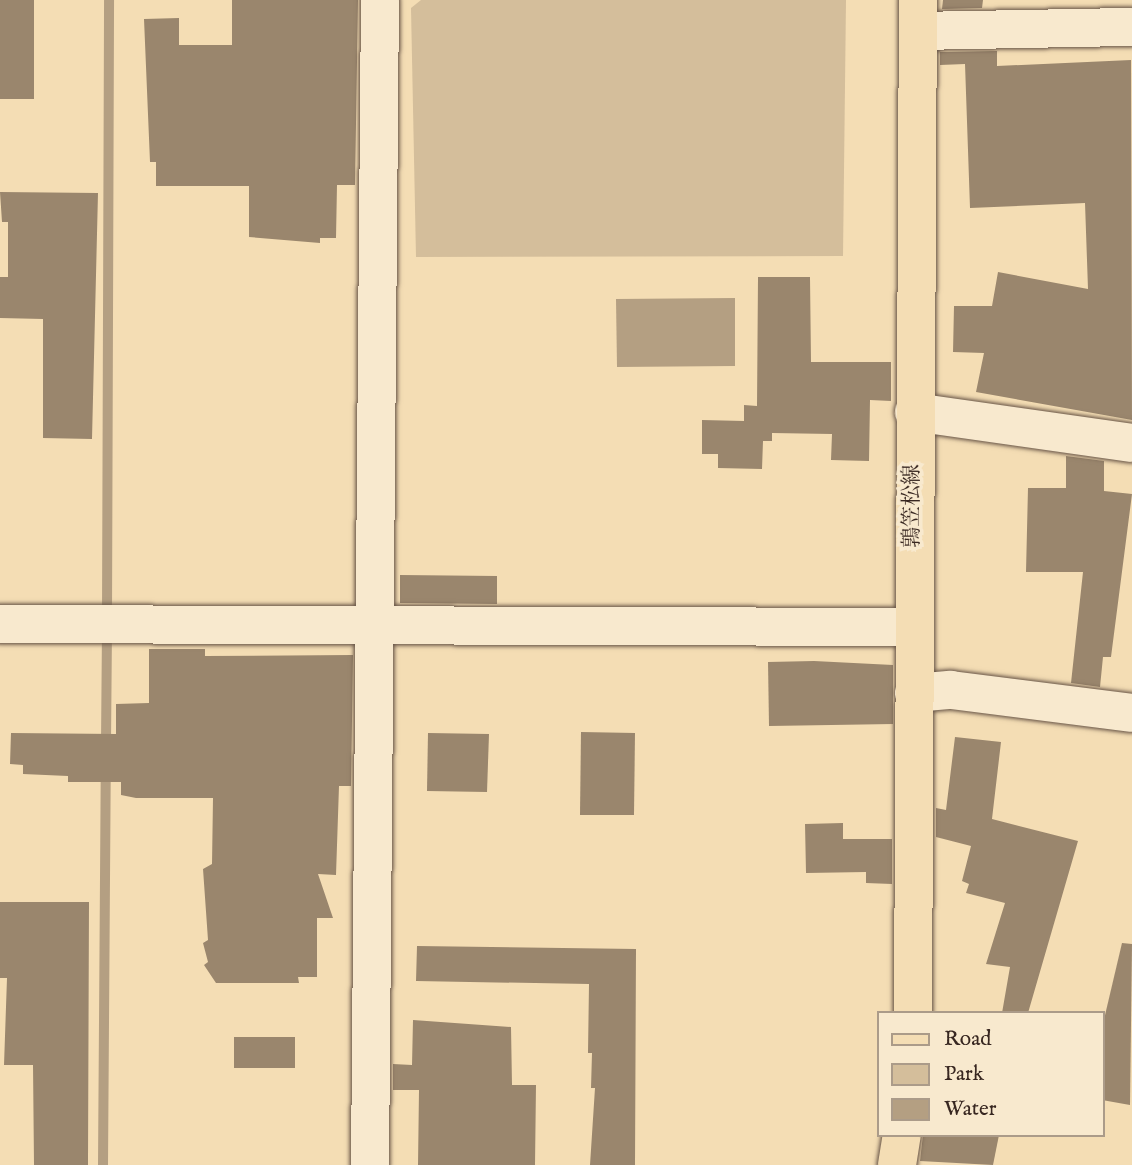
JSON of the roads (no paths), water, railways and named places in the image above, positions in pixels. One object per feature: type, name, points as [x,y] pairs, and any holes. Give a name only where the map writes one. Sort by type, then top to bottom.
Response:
[{"type":"main road","name":"鶉笠松線","points":[[913,1011],[912,627],[918,16]]},
{"type":"main road","points":[[897,1165],[902,1137]]},
{"type":"street","points":[[370,1165],[377,625],[380,0]]},
{"type":"street","points":[[918,16],[1079,14],[1132,27]]},
{"type":"street","points":[[914,412],[1132,443]]},
{"type":"street","points":[[0,624],[912,627]]},
{"type":"street","points":[[914,693],[951,690],[1132,712]]},
{"type":"water","points":[[735,298],[735,366],[617,367],[616,299]]},
{"type":"waterway","points":[[107,618],[109,0]]},
{"type":"waterway","points":[[106,744],[107,634]]},
{"type":"waterway","points":[[103,1165],[106,770]]}]
